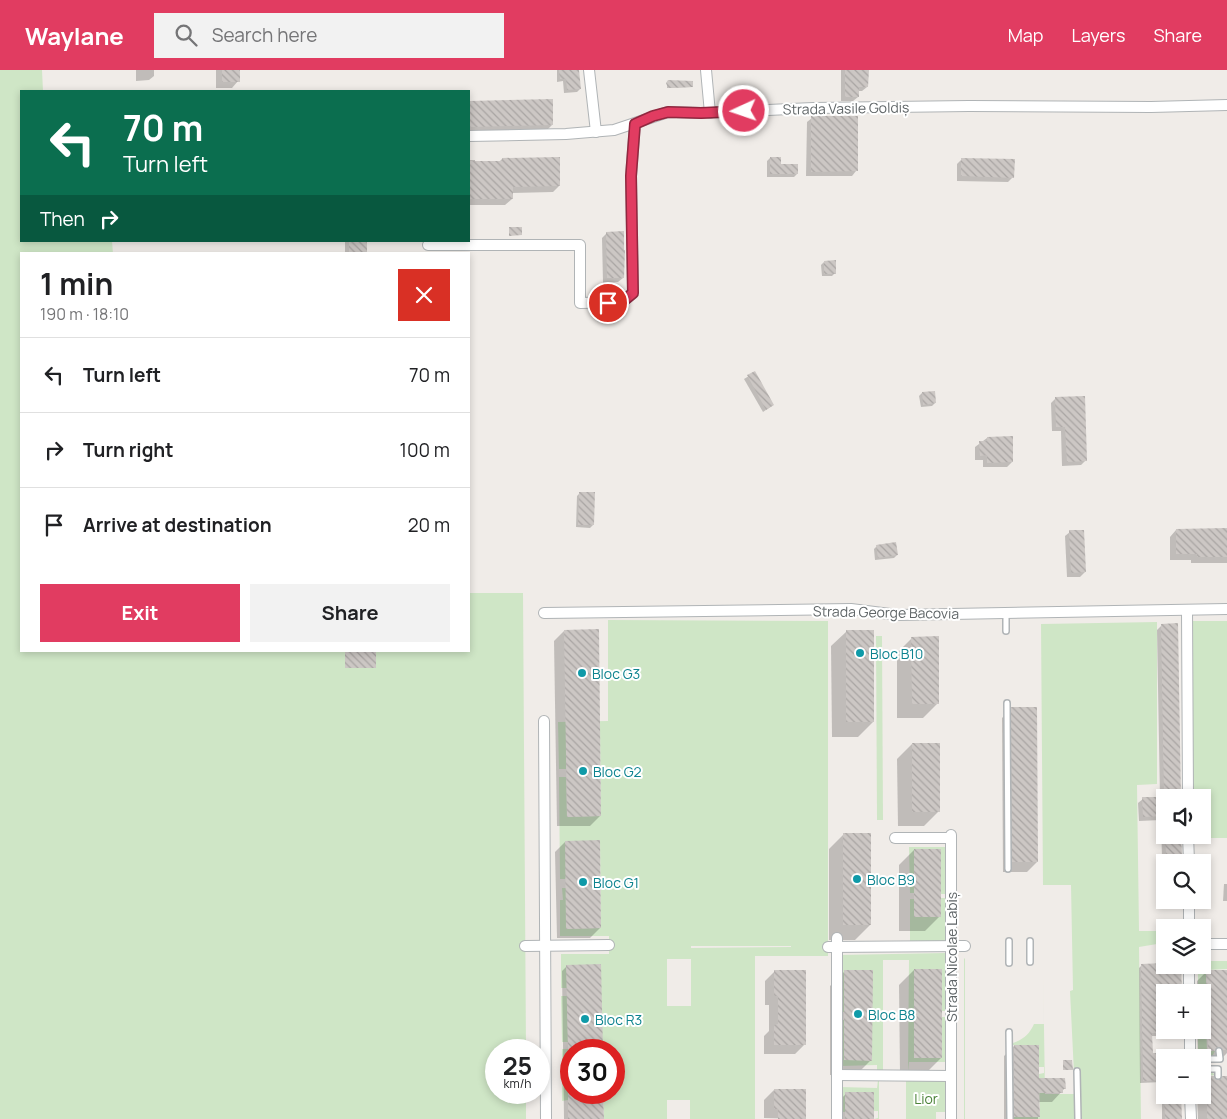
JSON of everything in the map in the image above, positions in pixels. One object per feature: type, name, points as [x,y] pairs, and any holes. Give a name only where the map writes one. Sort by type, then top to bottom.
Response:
[{"type":"street","points":[[589,70],[596,132]]},
{"type":"street","points":[[706,70],[710,113]]},
{"type":"street","name":"Strada Vasile Goldiș","points":[[470,136],[566,134],[614,130],[668,112],[710,113],[813,108],[960,106],[1151,107],[1227,105]]},
{"type":"street","points":[[428,245],[580,244],[580,303],[622,302],[633,293],[631,176],[635,124]]},
{"type":"street","name":"Strada George Bacovia","points":[[544,613],[851,609],[898,615],[1227,610]]},
{"type":"street","points":[[1187,610],[1188,789]]},
{"type":"street","points":[[544,721],[546,1119]]},
{"type":"street","name":"Strada Nicolae Labiș","points":[[894,838],[951,836],[951,1119]]},
{"type":"street","points":[[837,1119],[834,944],[965,946]]},
{"type":"street","points":[[1211,944],[1227,944]]},
{"type":"street","points":[[525,946],[610,945]]},
{"type":"street","points":[[837,1075],[951,1076]]},
{"type":"street","points":[[1190,1104],[1190,1119]]},
{"type":"lane","points":[[1006,613],[1006,631]]},
{"type":"lane","points":[[1007,703],[1008,869]]},
{"type":"lane","points":[[1009,941],[1009,962]]},
{"type":"lane","points":[[1030,941],[1030,962]]},
{"type":"lane","points":[[1009,1032],[1010,1119]]},
{"type":"lane","points":[[1211,1059],[1220,1059],[1219,1050]]},
{"type":"lane","points":[[1211,1069],[1218,1069],[1218,1076]]},
{"type":"lane","points":[[1078,1071],[1078,1119]]},
{"type":"green space","points":[[0,70],[42,70],[43,90],[20,90],[20,242],[112,242],[113,252],[20,252],[20,652],[470,652],[470,593],[523,593],[526,1039],[485,1039],[485,1104],[526,1104],[526,1119],[0,1119]]},
{"type":"green space","points":[[608,620],[828,621],[828,956],[755,956],[755,1119],[690,1119],[690,1100],[667,1100],[667,1119],[604,1119],[603,1104],[625,1104],[625,1039],[597,1039],[567,988],[561,988],[561,954],[609,954],[609,936],[560,936],[562,888],[566,888],[566,929],[601,928],[600,841],[565,879],[560,879],[559,777],[566,777],[567,817],[601,816],[600,729],[566,729],[566,769],[559,769],[558,722],[608,721]],"holes":[[[691,946],[791,947],[691,948]],[[667,959],[691,959],[691,1006],[667,1006]]]},
{"type":"green space","points":[[1187,621],[1227,621],[1227,838],[1211,838],[1211,789],[1187,789]]},
{"type":"green space","points":[[1157,622],[1157,784],[1137,785],[1139,931],[1156,931],[1156,944],[1139,947],[1141,1119],[1010,1119],[1009,1044],[1018,1041],[1030,1031],[1034,1024],[1044,1024],[1045,1094],[1075,1094],[1070,991],[1073,990],[1071,885],[1043,885],[1041,624]],"holes":[[[1012,1045],[1039,1045],[1039,1067],[1044,1067],[1044,1073],[1039,1074],[1040,1117],[1013,1117]]]},
{"type":"green space","points":[[876,636],[882,636],[883,820],[877,820]]},
{"type":"green space","points":[[909,847],[946,847],[945,894],[941,894],[940,849],[914,849],[914,893],[910,893]]},
{"type":"green space","points":[[941,898],[946,898],[945,941],[910,941],[910,899],[914,899],[914,917],[941,917]]},
{"type":"green space","points":[[945,953],[945,1011],[942,1011],[942,969],[914,969],[914,1010],[910,1010],[910,1017],[914,1017],[914,1058],[942,1058],[942,1017],[945,1017],[945,1062],[909,1062],[908,1072],[909,960],[883,960],[883,1072],[877,1071],[877,1065],[840,1066],[840,1020],[844,1020],[844,1060],[872,1060],[872,1021],[877,1020],[877,1011],[872,1010],[872,970],[844,970],[844,1012],[840,1012],[840,955]]},
{"type":"green space","points":[[964,959],[965,1119],[964,1119]]},
{"type":"green space","points":[[1211,961],[1227,961],[1227,969],[1211,970]]},
{"type":"green space","points":[[1198,974],[1206,974],[1206,984],[1198,984]]},
{"type":"green space","points":[[561,996],[567,996],[568,1039],[562,1039]]},
{"type":"green space","points":[[1198,1039],[1207,1039],[1207,1049],[1198,1049]]},
{"type":"green space","points":[[878,1080],[879,1119],[874,1119],[878,1118],[878,1111],[840,1112],[840,1087],[877,1088]]},
{"type":"green space","name":"Lior","points":[[906,1080],[945,1080],[945,1112],[936,1112],[936,1119],[906,1119]]},
{"type":"building","points":[[222,70],[240,70],[240,82],[222,82]]},
{"type":"building","points":[[559,70],[579,70],[581,89],[567,90],[566,79],[560,79]]},
{"type":"building","points":[[845,70],[869,70],[868,87],[859,87],[859,97],[845,97]]},
{"type":"building","points":[[668,80],[693,81],[693,87],[668,88],[666,83]]},
{"type":"building","points":[[553,99],[553,125],[470,127],[470,101]]},
{"type":"building","points":[[811,116],[858,116],[858,171],[811,172]]},
{"type":"building","points":[[560,157],[560,186],[513,187],[513,199],[470,199],[470,161],[502,161],[502,158]]},
{"type":"building","points":[[770,157],[781,157],[781,164],[798,164],[798,174],[770,174]]},
{"type":"building","points":[[961,158],[1015,159],[1014,178],[961,176]]},
{"type":"building","points":[[509,227],[522,227],[522,235],[509,236]]},
{"type":"building","points":[[624,231],[624,278],[607,278],[606,232]]},
{"type":"building","points":[[349,242],[367,242],[367,252],[349,252]]},
{"type":"building","points":[[836,260],[836,274],[824,274],[824,261]]},
{"type":"building","points":[[755,371],[774,405],[766,410],[747,375]]},
{"type":"building","points":[[935,391],[936,403],[923,405],[922,392]]},
{"type":"building","points":[[1085,396],[1087,461],[1067,462],[1065,427],[1056,427],[1055,397]]},
{"type":"building","points":[[1013,436],[1013,462],[987,463],[987,455],[980,456],[979,441],[987,441],[987,437]]},
{"type":"building","points":[[579,492],[595,492],[594,525],[578,525]]},
{"type":"building","points":[[1227,528],[1227,557],[1197,557],[1197,554],[1176,554],[1176,529]]},
{"type":"building","points":[[1069,530],[1084,530],[1086,572],[1071,573]]},
{"type":"building","points":[[896,542],[898,555],[878,558],[876,545]]},
{"type":"building","points":[[1178,623],[1181,789],[1164,789],[1161,624]]},
{"type":"building","points":[[599,629],[601,816],[567,817],[564,630]]},
{"type":"building","name":"Bloc B10","points":[[846,630],[874,630],[874,722],[846,722]]},
{"type":"building","points":[[939,636],[939,704],[912,704],[911,637]]},
{"type":"building","points":[[345,652],[376,652],[376,668],[345,668]]},
{"type":"building","points":[[1011,707],[1037,707],[1038,862],[1012,862]]},
{"type":"building","points":[[912,743],[940,743],[940,812],[912,812]]},
{"type":"building","points":[[1142,797],[1156,797],[1156,816],[1143,817]]},
{"type":"building","name":"Bloc B9","points":[[843,833],[871,833],[871,925],[843,925]]},
{"type":"building","name":"Bloc G1","points":[[600,840],[601,928],[566,929],[565,841]]},
{"type":"building","points":[[1165,844],[1181,844],[1182,854],[1166,854]]},
{"type":"building","points":[[914,849],[941,849],[941,917],[914,917]]},
{"type":"building","points":[[1156,963],[1156,974],[1181,974],[1182,984],[1156,984],[1156,1033],[1152,1033],[1153,1053],[1156,1053],[1156,1080],[1143,1081],[1141,964]]},
{"type":"building","name":"Bloc R3","points":[[601,964],[603,1039],[568,1039],[566,965]]},
{"type":"building","points":[[914,969],[942,969],[942,1058],[914,1058]]},
{"type":"building","points":[[774,970],[806,970],[806,1045],[774,1045],[774,1025],[778,1024],[778,996],[774,996]]},
{"type":"building","name":"Bloc B8","points":[[844,970],[873,970],[872,1061],[844,1060]]},
{"type":"building","points":[[1211,970],[1227,970],[1227,1050],[1219,1047],[1215,1051],[1208,1049],[1208,1039],[1211,1039],[1211,984],[1206,984],[1206,974],[1211,974]]},
{"type":"building","points":[[1014,1045],[1039,1045],[1039,1078],[1065,1078],[1066,1089],[1063,1089],[1063,1093],[1039,1093],[1040,1117],[1014,1117]]},
{"type":"building","points":[[1063,1060],[1072,1060],[1073,1070],[1063,1070]]},
{"type":"building","points":[[1211,1076],[1218,1080],[1222,1076],[1227,1076],[1227,1119],[1207,1119],[1207,1104],[1211,1104]]},
{"type":"building","points":[[774,1089],[806,1089],[806,1119],[778,1119],[778,1109],[774,1109]]},
{"type":"building","points":[[845,1092],[874,1092],[874,1119],[845,1119]]},
{"type":"building","points":[[568,1104],[603,1104],[604,1119],[568,1119]]},
{"type":"building","points":[[1164,1104],[1181,1104],[1182,1119],[1165,1119]]},
{"type":"place","name":"Bloc B10","points":[[860,653]]},
{"type":"place","name":"Bloc G3","points":[[582,673]]},
{"type":"place","name":"Bloc G2","points":[[583,771]]},
{"type":"place","name":"Bloc B9","points":[[857,879]]},
{"type":"place","name":"Bloc G1","points":[[583,882]]},
{"type":"place","name":"Bloc B8","points":[[858,1014]]},
{"type":"place","name":"Bloc R3","points":[[585,1019]]},
{"type":"route","points":[[608,303],[622,302],[633,293],[631,176],[635,124],[668,112],[744,111]]}]
